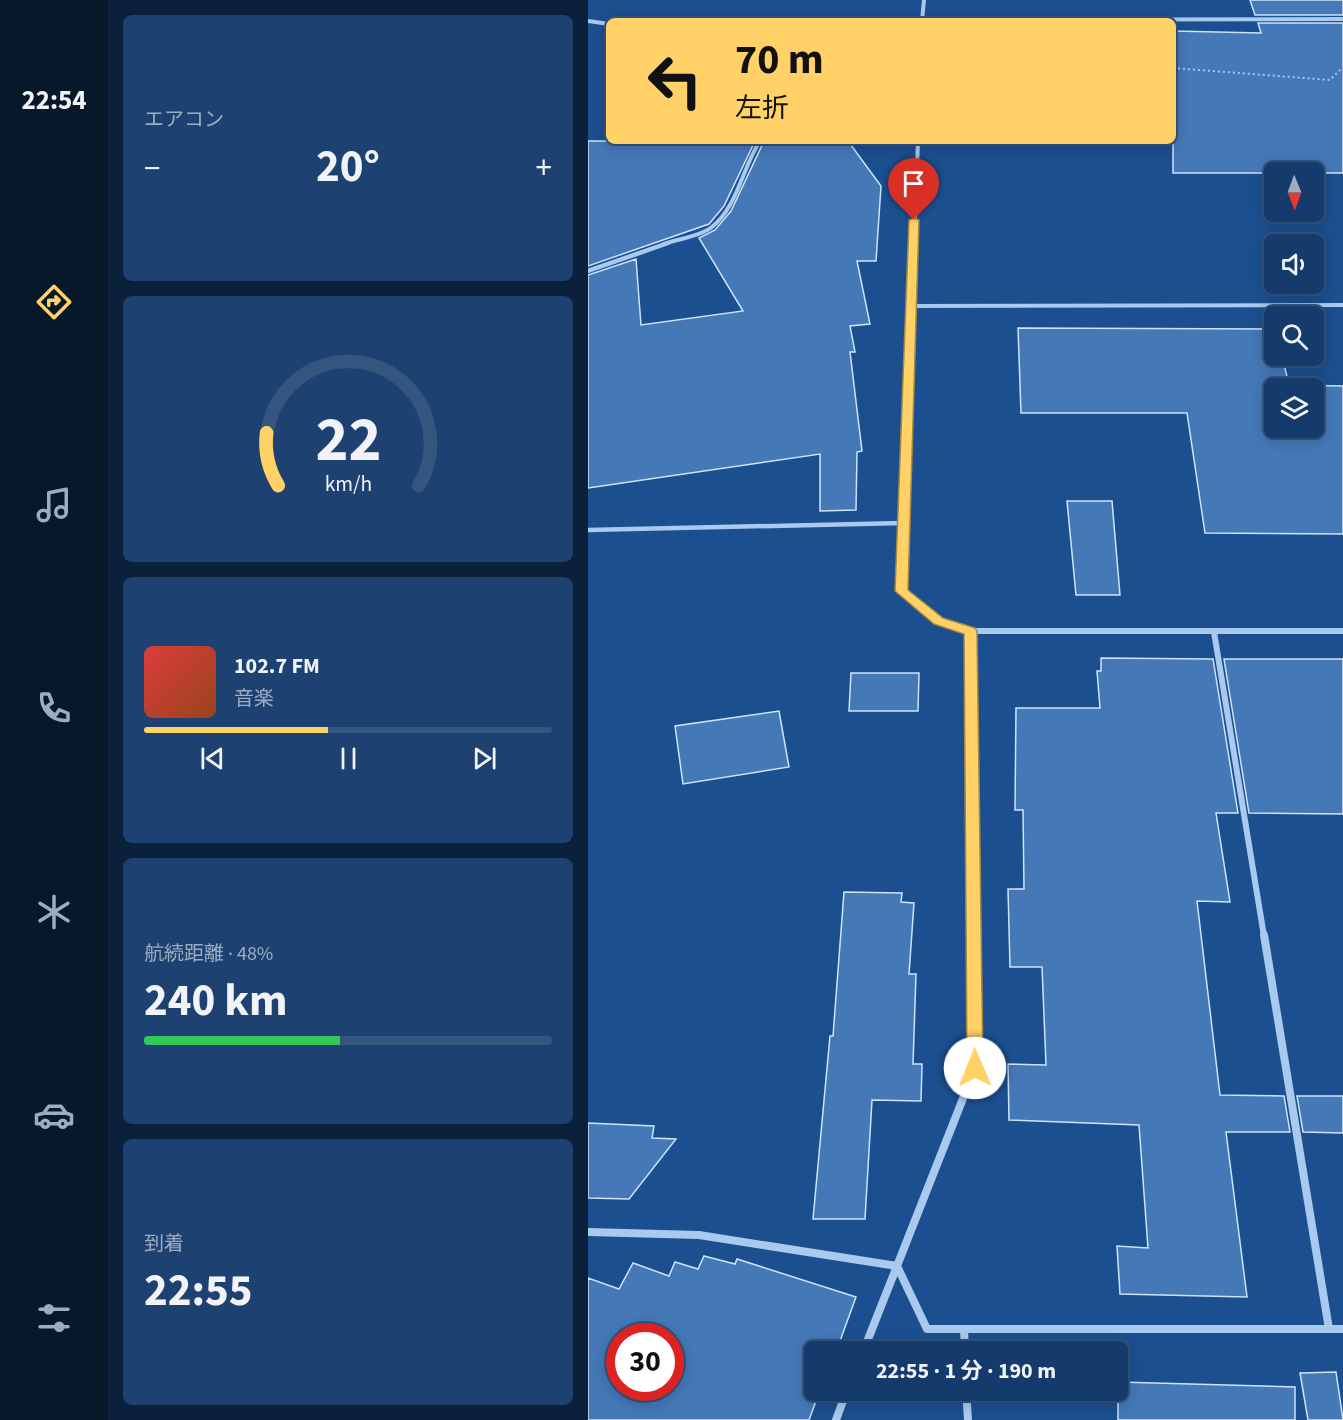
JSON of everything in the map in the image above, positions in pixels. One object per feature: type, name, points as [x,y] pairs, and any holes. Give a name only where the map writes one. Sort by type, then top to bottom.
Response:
[{"type":"street","points":[[922,18],[924,0]]},
{"type":"street","points":[[1176,20],[1343,19]]},
{"type":"street","points":[[588,21],[606,24]]},
{"type":"street","points":[[588,271],[711,228],[729,209],[750,156],[758,144]]},
{"type":"street","points":[[918,144],[902,591],[938,621],[970,631],[1343,632]]},
{"type":"street","points":[[911,306],[1343,305]]},
{"type":"street","points":[[588,530],[903,523]]},
{"type":"street","points":[[867,1341],[975,1068],[970,631]]},
{"type":"street","points":[[1214,632],[1329,1329]]},
{"type":"street","points":[[588,1232],[699,1235],[897,1266]]},
{"type":"street","points":[[897,1266],[927,1329],[1343,1329]]},
{"type":"street","points":[[963,1329],[964,1341]]},
{"type":"street","points":[[836,1420],[844,1401]]},
{"type":"street","points":[[967,1401],[968,1420]]},
{"type":"path","points":[[1176,68],[1330,80],[1343,67]]},
{"type":"building","points":[[1250,0],[1343,0],[1343,15],[1255,15]]},
{"type":"building","points":[[1258,23],[1343,23],[1343,173],[1324,173],[1324,162],[1264,162],[1264,173],[1173,173],[1173,144],[1176,144],[1176,31],[1261,33]]},
{"type":"building","points":[[588,141],[606,141],[606,144],[754,144],[724,206],[709,224],[588,266]]},
{"type":"building","points":[[763,144],[850,144],[881,186],[876,261],[857,261],[870,324],[850,326],[855,352],[850,352],[862,451],[857,452],[856,510],[820,511],[820,454],[588,488],[588,275],[636,259],[641,325],[743,311],[699,238],[715,230],[731,211]]},
{"type":"building","points":[[1018,328],[1264,329],[1264,366],[1284,366],[1287,378],[1264,378],[1264,438],[1324,438],[1324,386],[1343,386],[1343,534],[1205,533],[1187,413],[1021,413]]},
{"type":"building","points":[[1067,501],[1112,501],[1120,595],[1076,595]]},
{"type":"building","points":[[1101,658],[1213,659],[1238,813],[1216,813],[1230,902],[1197,901],[1220,1095],[1284,1096],[1290,1132],[1226,1132],[1247,1297],[1120,1294],[1117,1246],[1148,1248],[1139,1125],[1009,1120],[1008,1064],[1046,1065],[1042,967],[1010,967],[1008,889],[1024,889],[1023,810],[1015,810],[1016,708],[1100,708],[1097,671],[1101,671]]},
{"type":"building","points":[[1224,659],[1343,659],[1343,814],[1249,813]]},
{"type":"building","points":[[851,673],[919,673],[918,711],[849,711]]},
{"type":"building","points":[[779,711],[789,767],[683,784],[675,726]]},
{"type":"building","points":[[844,892],[902,893],[901,902],[914,903],[909,974],[916,974],[913,1064],[922,1064],[921,1101],[872,1100],[865,1219],[813,1219],[830,1036],[833,1036]]},
{"type":"building","points":[[1297,1096],[1343,1096],[1343,1133],[1303,1132]]},
{"type":"building","points":[[588,1123],[654,1126],[652,1138],[676,1139],[629,1199],[588,1198]]},
{"type":"building","points":[[704,1256],[735,1264],[737,1259],[856,1297],[840,1341],[804,1341],[804,1401],[816,1401],[809,1420],[588,1420],[588,1278],[619,1289],[633,1263],[669,1276],[675,1262],[698,1269]]},
{"type":"building","points":[[1336,1372],[1343,1420],[1308,1420],[1300,1373]]},
{"type":"building","points":[[1128,1382],[1295,1387],[1295,1420],[1118,1420],[1118,1401],[1128,1401]]},
{"type":"route","points":[[914,220],[902,591],[938,621],[970,631],[975,1068]]}]
